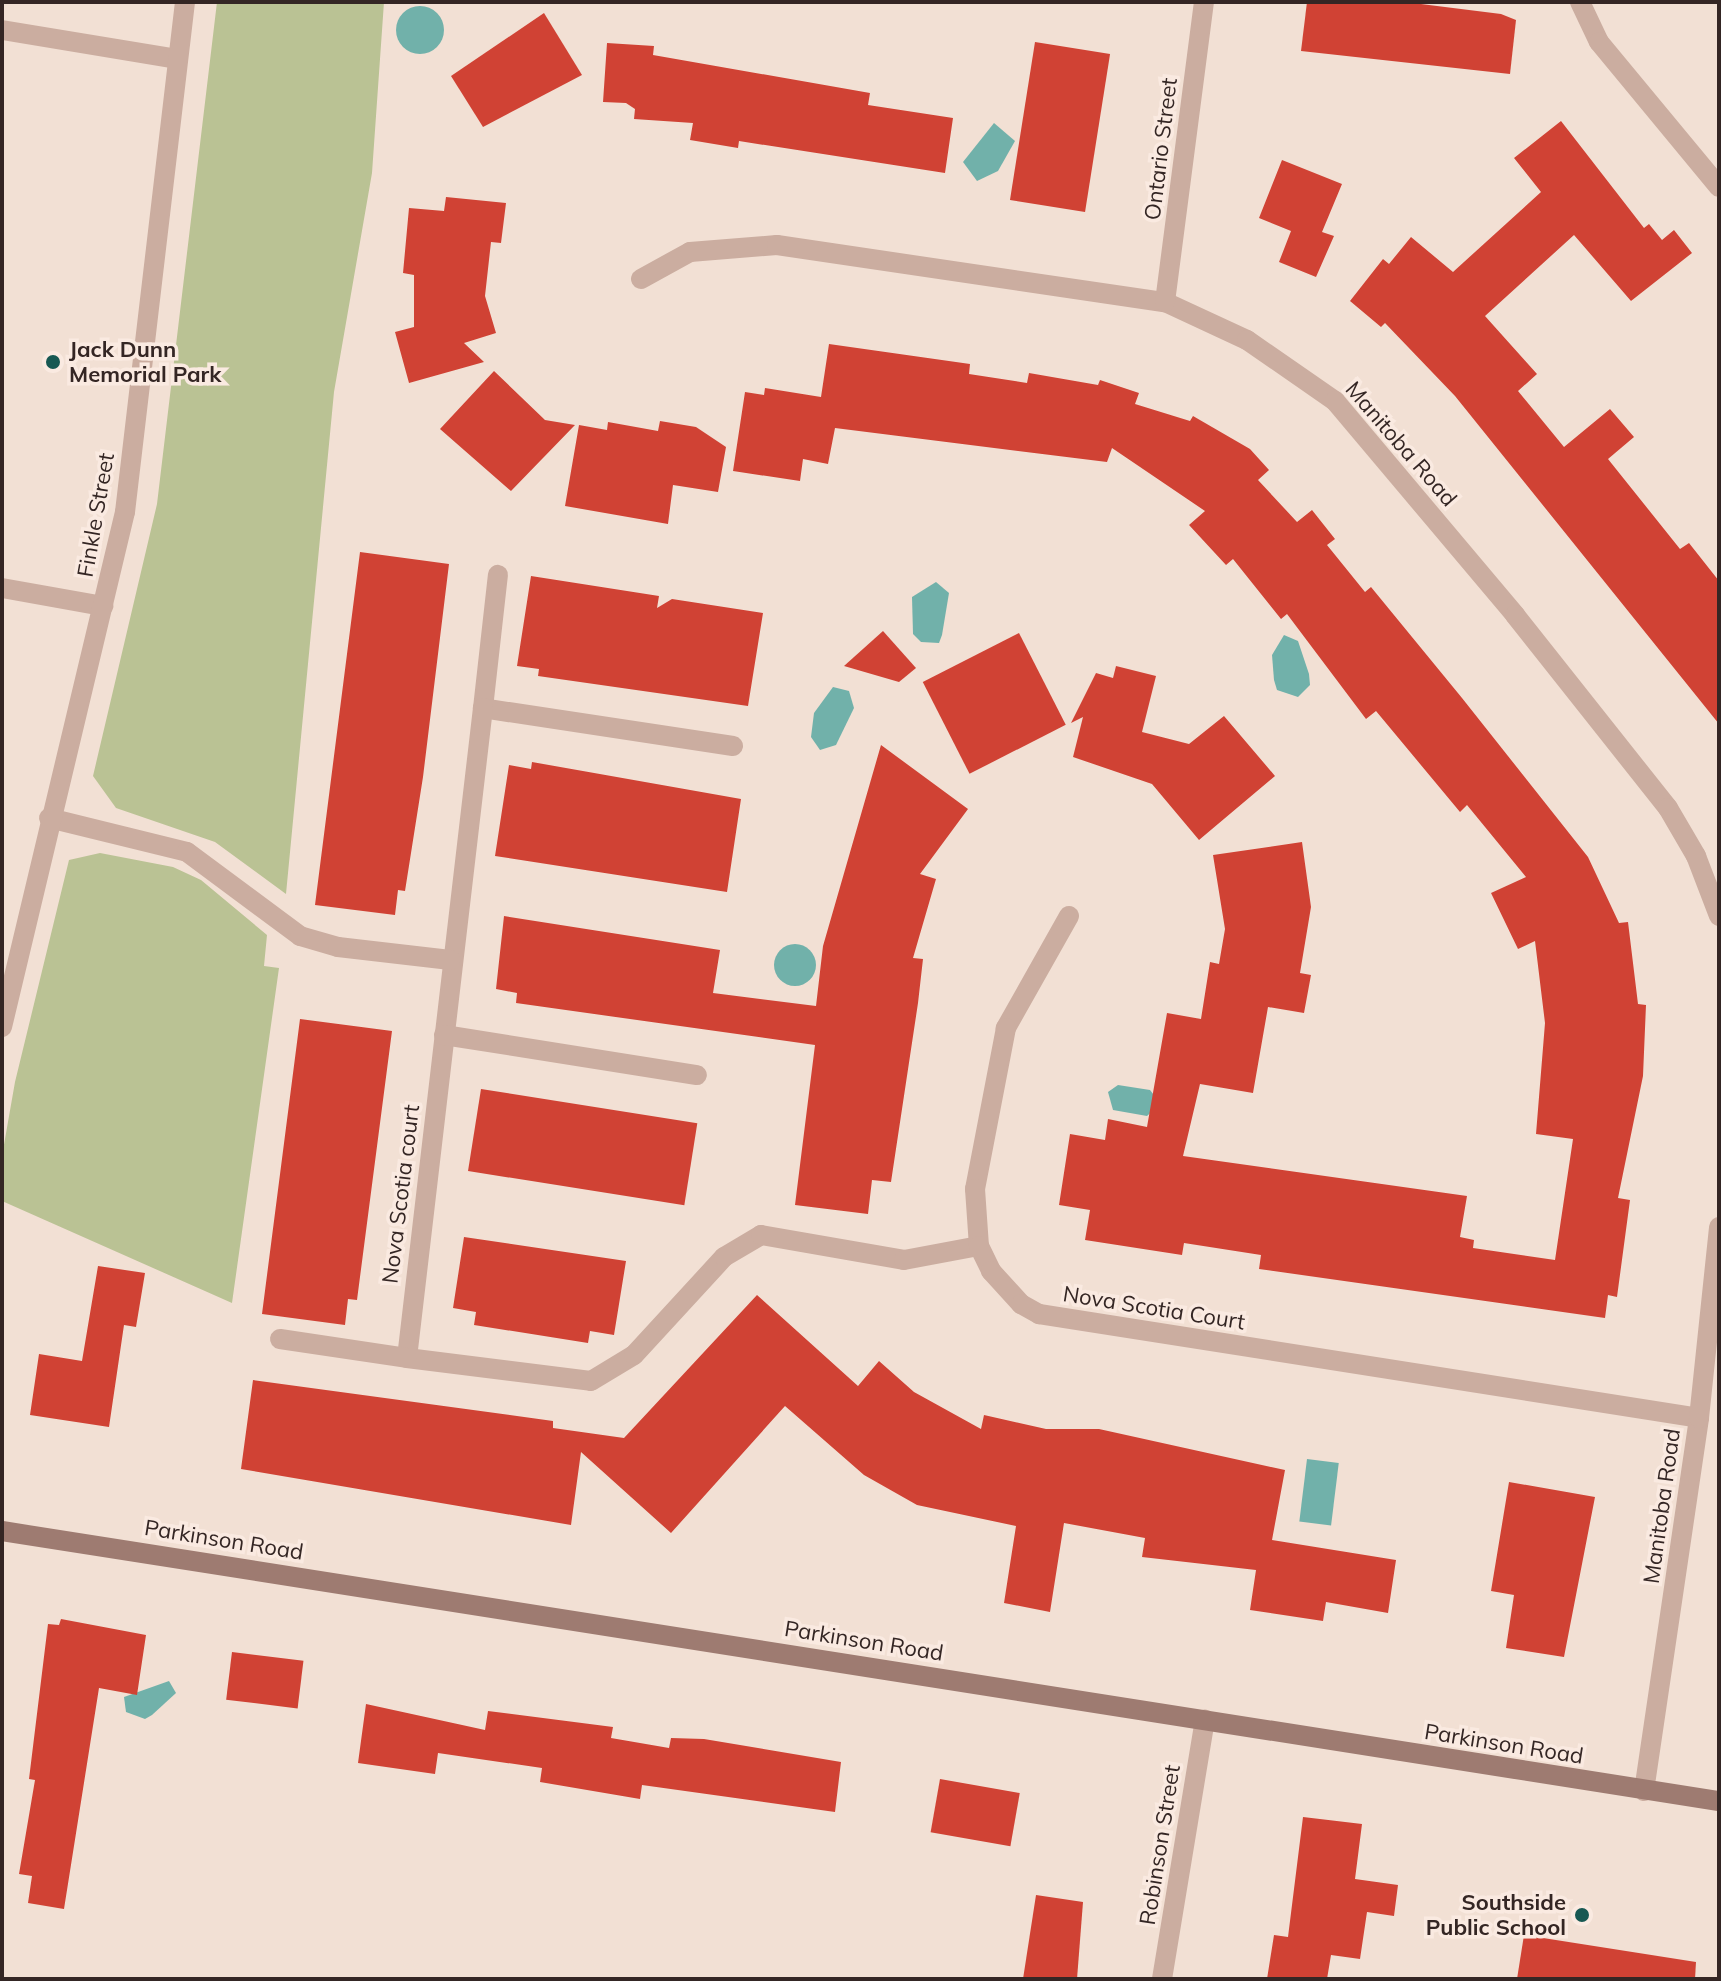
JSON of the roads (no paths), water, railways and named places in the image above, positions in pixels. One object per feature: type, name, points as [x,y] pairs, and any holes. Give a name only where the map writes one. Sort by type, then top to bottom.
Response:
[{"type":"main road","name":"Parkinson Road","points":[[2,1531],[1719,1801]]},
{"type":"street","name":"Finkle Street","points":[[2,1027],[49,818],[125,512],[185,2]]},
{"type":"street","name":"Ontario Street","points":[[1165,302],[1204,2]]},
{"type":"street","points":[[1580,2],[1599,42],[1719,187]]},
{"type":"street","points":[[2,30],[177,59]]},
{"type":"street","name":"Manitoba Road","points":[[641,279],[690,252],[777,245],[1165,302],[1247,340],[1335,401],[1639,767],[1684,832],[1719,916]]},
{"type":"street","name":"Nova Scotia court","points":[[407,1358],[450,960],[498,575]]},
{"type":"street","points":[[2,588],[103,606]]},
{"type":"street","points":[[483,708],[733,746]]},
{"type":"street","points":[[49,818],[187,852],[300,936],[338,947],[450,960]]},
{"type":"street","name":"Nova Scotia Court","points":[[1069,916],[1006,1028],[975,1189],[979,1246],[1005,1290],[1039,1314],[1699,1418]]},
{"type":"street","points":[[444,1035],[697,1075]]},
{"type":"street","name":"Manitoba Road","points":[[1644,1791],[1699,1418],[1719,1227]]},
{"type":"street","points":[[280,1339],[591,1381],[634,1355],[724,1257],[761,1235],[904,1260],[979,1246]]},
{"type":"street","name":"Robinson Street","points":[[1162,1979],[1205,1720]]},
{"type":"water","points":[[420,6],[437,13],[444,30],[437,47],[420,54],[403,47],[396,30],[403,13]]},
{"type":"water","points":[[994,123],[1015,141],[998,171],[977,181],[963,162]]},
{"type":"water","points":[[936,582],[949,593],[942,635],[939,643],[921,642],[913,634],[912,597]]},
{"type":"water","points":[[1284,635],[1298,641],[1309,674],[1310,685],[1298,697],[1277,690],[1274,680],[1272,655]]},
{"type":"water","points":[[833,687],[849,691],[854,708],[836,745],[820,750],[811,737],[814,713]]},
{"type":"water","points":[[795,944],[810,950],[816,965],[810,980],[795,986],[780,980],[774,965],[780,950]]},
{"type":"water","points":[[1118,1085],[1150,1090],[1157,1099],[1155,1109],[1147,1116],[1113,1110],[1108,1092]]},
{"type":"water","points":[[1307,1459],[1339,1463],[1331,1525],[1299,1522]]},
{"type":"water","points":[[169,1681],[176,1693],[152,1715],[145,1719],[126,1712],[124,1697]]},
{"type":"place","name":"Jack Dunn Memorial Park","points":[[53,362]]},
{"type":"place","name":"Southside Public School","points":[[1582,1915]]}]
